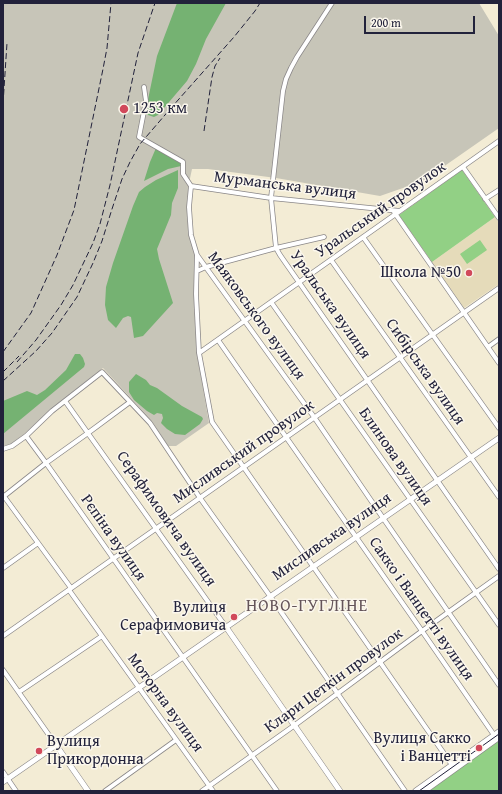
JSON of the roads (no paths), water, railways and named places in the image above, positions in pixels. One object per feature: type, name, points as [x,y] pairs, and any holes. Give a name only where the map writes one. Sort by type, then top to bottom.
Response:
[{"type":"main road","points":[[416,791],[497,735]]},
{"type":"main road","points":[[424,791],[497,735]]},
{"type":"street","name":"Уральська вулиця","points":[[332,3],[297,57],[286,79],[283,91],[271,198],[276,248],[499,569]]},
{"type":"street","points":[[144,87],[146,101],[139,136],[183,162],[183,174],[191,186]]},
{"type":"street","name":"Уральський провулок","points":[[400,211],[499,141]]},
{"type":"street","points":[[463,167],[499,218]]},
{"type":"street","name":"Мурманська вулиця","points":[[191,186],[271,198],[394,212],[400,211]]},
{"type":"street","name":"Маяковського вулиця","points":[[191,186],[189,207],[191,235],[197,255],[314,417],[499,685]]},
{"type":"street","points":[[485,199],[499,190]]},
{"type":"street","points":[[394,212],[499,363]]},
{"type":"street","name":"Уральський провулок","points":[[199,353],[332,260],[394,212]]},
{"type":"street","points":[[196,271],[276,248],[324,237]]},
{"type":"street","points":[[363,237],[499,428]]},
{"type":"street","points":[[197,255],[196,294],[199,353],[212,422],[452,765]]},
{"type":"street","name":"Сибірська вулиця","points":[[332,260],[499,497]]},
{"type":"street","name":"Мисливський провулок","points":[[3,636],[499,288]]},
{"type":"street","name":"Блинова вулиця","points":[[271,302],[499,626]]},
{"type":"street","points":[[488,347],[499,339]]},
{"type":"street","name":"Сакко і Ванцетті вулиця","points":[[218,340],[422,631],[497,735]]},
{"type":"street","points":[[3,449],[12,446],[26,436],[52,411],[102,372],[150,423],[200,498],[405,791]]},
{"type":"street","name":"Серафимовича вулиця","points":[[65,401],[226,627],[340,791]]},
{"type":"street","points":[[3,496],[130,402]]},
{"type":"street","name":"Рєпіна вулиця","points":[[26,436],[277,791]]},
{"type":"street","name":"Мисливська вулиця","points":[[5,780],[499,438]]},
{"type":"street","name":"Моторна вулиця","points":[[3,496],[38,543],[102,636],[213,791]]},
{"type":"street","points":[[3,568],[38,543]]},
{"type":"street","name":"Клари Цеткін провулок","points":[[202,791],[499,576]]},
{"type":"street","points":[[19,692],[102,636]]},
{"type":"street","points":[[3,670],[88,791]]},
{"type":"street","points":[[105,791],[176,740]]},
{"type":"street","points":[[3,772],[5,780],[16,791]]},
{"type":"tram line","points":[[419,791],[499,734]]},
{"type":"railway","points":[[3,352],[31,313],[57,255],[74,210],[107,48],[111,3]]},
{"type":"railway","points":[[17,362],[36,340],[61,305],[73,285],[93,243],[100,224],[110,185],[138,53],[155,3]]},
{"type":"railway","points":[[3,381],[36,351],[52,333],[77,297],[102,241],[122,179],[140,144],[234,37],[260,3]]},
{"type":"railway","points":[[3,104],[7,43]]},
{"type":"railway","points":[[204,131],[212,77],[215,66],[220,58]]},
{"type":"railway","points":[[3,372],[19,356]]},
{"type":"place","name":"1253 км","points":[[124,109]]},
{"type":"place","name":"Школа №50","points":[[469,273]]},
{"type":"place","name":"Вулиця Серафимовича","points":[[234,617]]},
{"type":"place","name":"Вулиця Сакко і Ванцетті","points":[[479,748]]},
{"type":"place","name":"Вулиця Прикордонна","points":[[39,751]]},
{"type":"district","name":"НОВО-ГУГЛІНЕ","points":[[307,607]]}]
